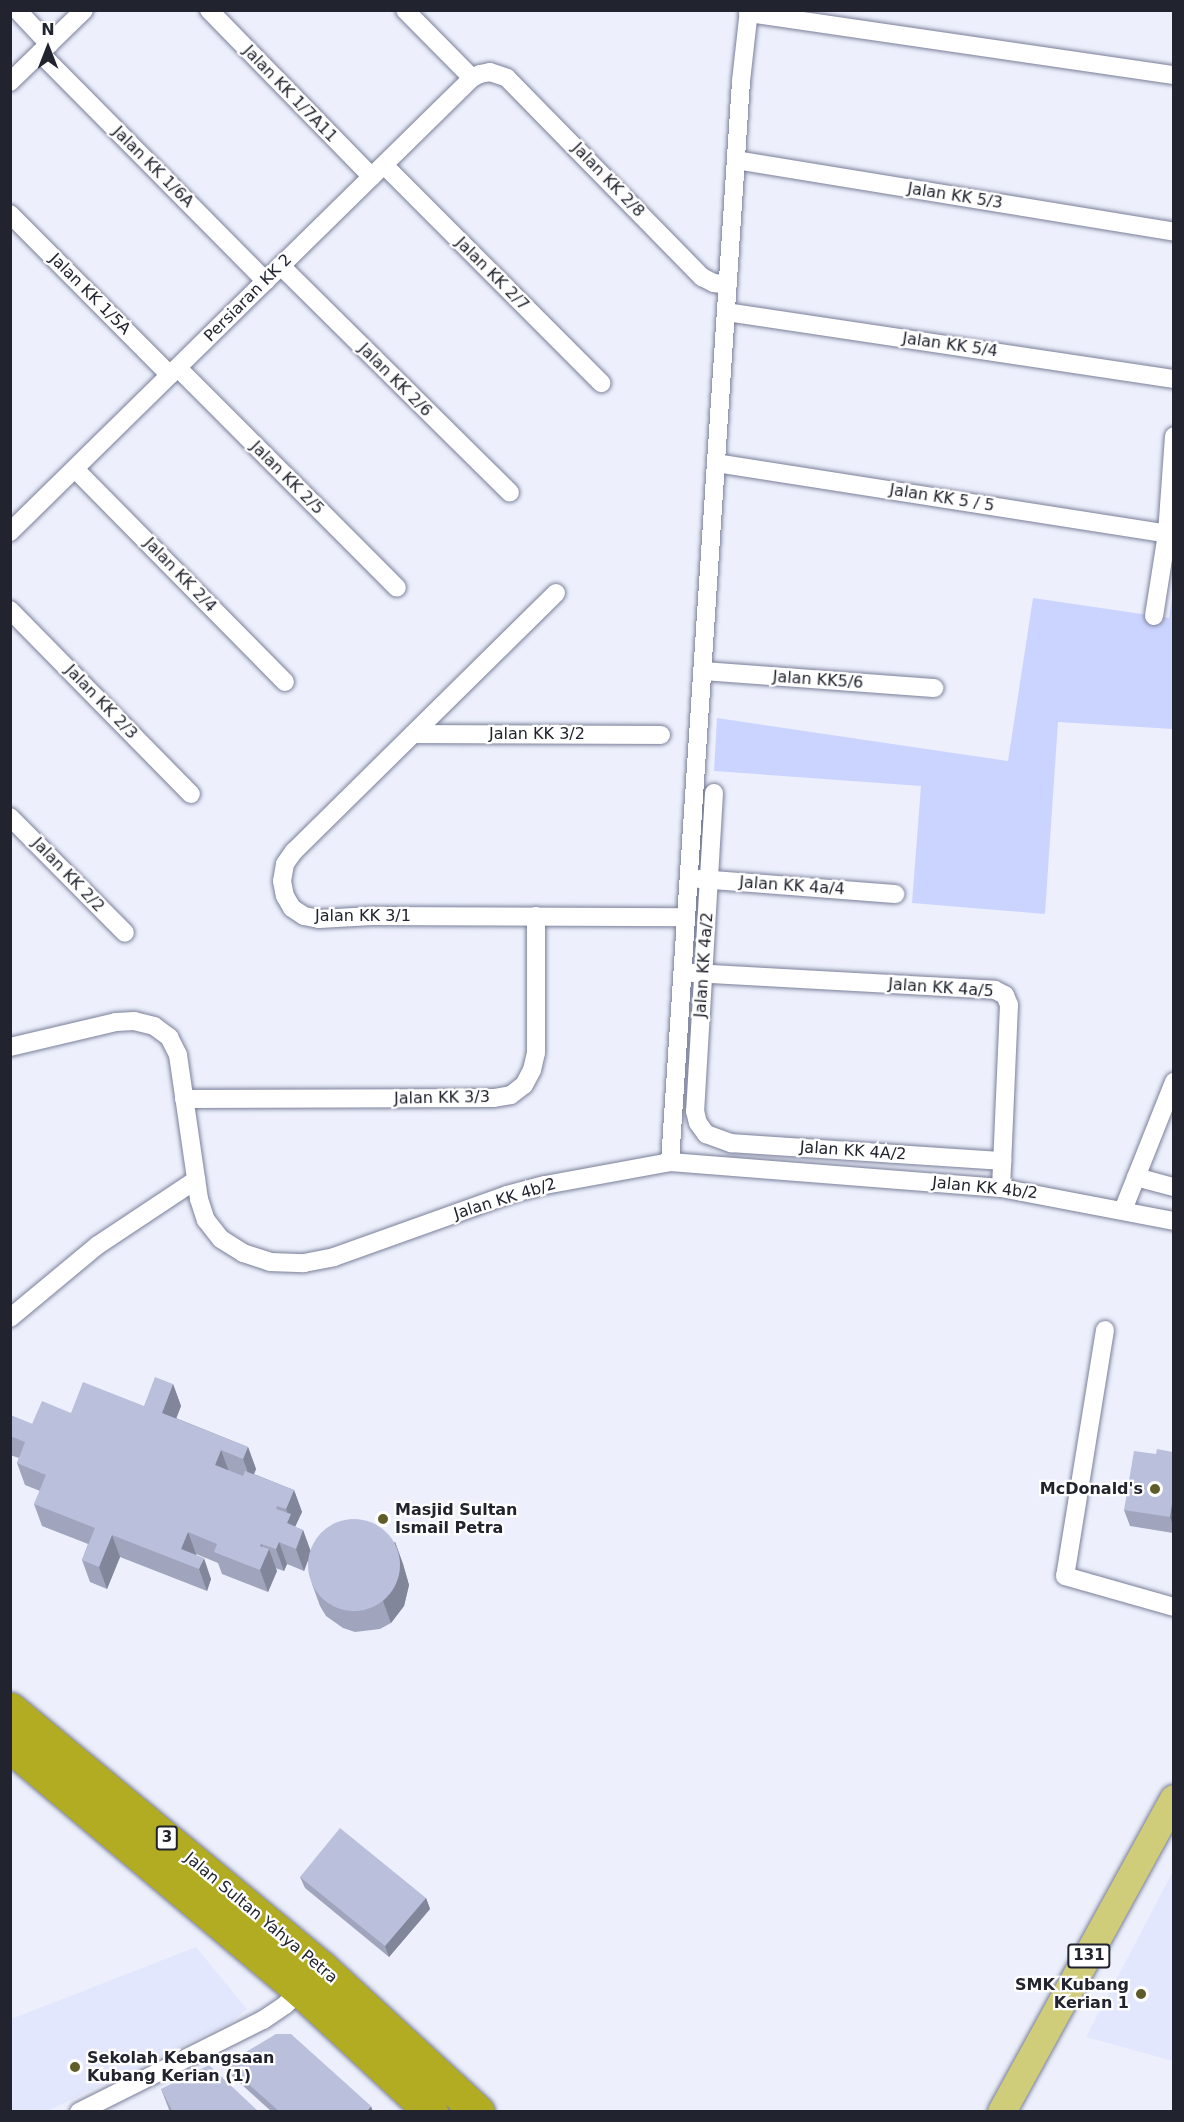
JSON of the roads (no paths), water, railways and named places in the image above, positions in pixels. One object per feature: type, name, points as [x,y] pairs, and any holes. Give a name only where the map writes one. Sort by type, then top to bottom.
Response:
[{"type":"highway","name":"Jalan Sultan Yahya Petra","points":[[10,1709],[311,1979],[431,2112]]},
{"type":"highway","name":"Jalan Sultan Yahya Petra","points":[[10,1746],[311,1979],[478,2112]]},
{"type":"main road","name":"131","points":[[1002,2112],[1173,1799]]},
{"type":"street","name":"Jalan KK 1/6A","points":[[17,10],[45,49],[266,281]]},
{"type":"street","points":[[10,82],[84,10]]},
{"type":"street","name":"Jalan KK 1/7A11","points":[[209,10],[378,171]]},
{"type":"street","points":[[405,10],[472,78]]},
{"type":"street","points":[[676,1162],[682,972],[736,160],[749,12],[1173,75]]},
{"type":"street","name":"Persiaran KK 2","points":[[10,532],[472,78],[490,72]]},
{"type":"street","name":"Jalan KK 2/8","points":[[490,72],[507,78],[702,277],[714,283],[728,285]]},
{"type":"street","name":"Jalan KK 5/3","points":[[736,160],[1173,232]]},
{"type":"street","name":"Jalan KK 2/7","points":[[378,171],[601,383]]},
{"type":"street","name":"Jalan KK 1/5A","points":[[10,214],[174,371]]},
{"type":"street","name":"Jalan KK 2/6","points":[[281,266],[510,494]]},
{"type":"street","name":"Jalan KK 5/4","points":[[726,312],[1173,379]]},
{"type":"street","name":"Jalan KK 2/5","points":[[174,371],[397,588]]},
{"type":"street","points":[[1154,616],[1167,534],[1173,436]]},
{"type":"street","name":"Jalan KK 5 / 5","points":[[716,463],[1167,534]]},
{"type":"street","name":"Jalan KK 2/4","points":[[75,468],[285,682]]},
{"type":"street","name":"Jalan KK 3/1","points":[[556,593],[294,851],[285,864],[282,881],[285,896],[292,908],[304,915],[319,919],[372,916],[686,917]]},
{"type":"street","name":"Jalan KK 2/3","points":[[10,610],[191,794]]},
{"type":"street","name":"Jalan KK5/6","points":[[702,671],[934,688]]},
{"type":"street","name":"Jalan KK 3/2","points":[[413,734],[661,735]]},
{"type":"street","name":"Jalan KK 4a/2","points":[[706,1134],[698,1123],[695,1111],[714,793]]},
{"type":"street","name":"Jalan KK 2/2","points":[[10,817],[125,933]]},
{"type":"street","name":"Jalan KK 4a/4","points":[[688,878],[896,894]]},
{"type":"street","name":"Jalan KK 3/3","points":[[184,1099],[494,1098],[511,1095],[524,1085],[532,1070],[536,1053],[536,916]]},
{"type":"street","name":"Jalan KK 4a/5","points":[[682,972],[1000,992],[1008,999],[1009,1005],[1001,1188]]},
{"type":"street","name":"Jalan KK 4b/2","points":[[10,1047],[116,1022],[134,1021],[154,1026],[169,1037],[178,1055],[196,1180],[206,1220],[221,1239],[243,1253],[270,1262],[304,1263],[334,1257],[507,1195],[545,1185],[676,1162],[1001,1188],[1173,1221]]},
{"type":"street","points":[[1123,1210],[1173,1082]]},
{"type":"street","points":[[676,1162],[706,1134]]},
{"type":"street","name":"Jalan KK 4A/2","points":[[706,1134],[731,1143],[1002,1161]]},
{"type":"street","points":[[1136,1177],[1173,1188]]},
{"type":"street","points":[[10,1318],[98,1245],[196,1180]]},
{"type":"street","points":[[1105,1330],[1065,1576],[1173,1607]]},
{"type":"street","points":[[79,2112],[263,2020],[311,1979]]},
{"type":"place","name":"McDonald's","points":[[1155,1489]]},
{"type":"place","name":"Masjid Sultan Ismail Petra","points":[[383,1519]]},
{"type":"place","name":"SMK Kubang Kerian 1","points":[[1141,1994]]},
{"type":"place","name":"Sekolah Kebangsaan Kubang Kerian (1)","points":[[75,2067]]}]
